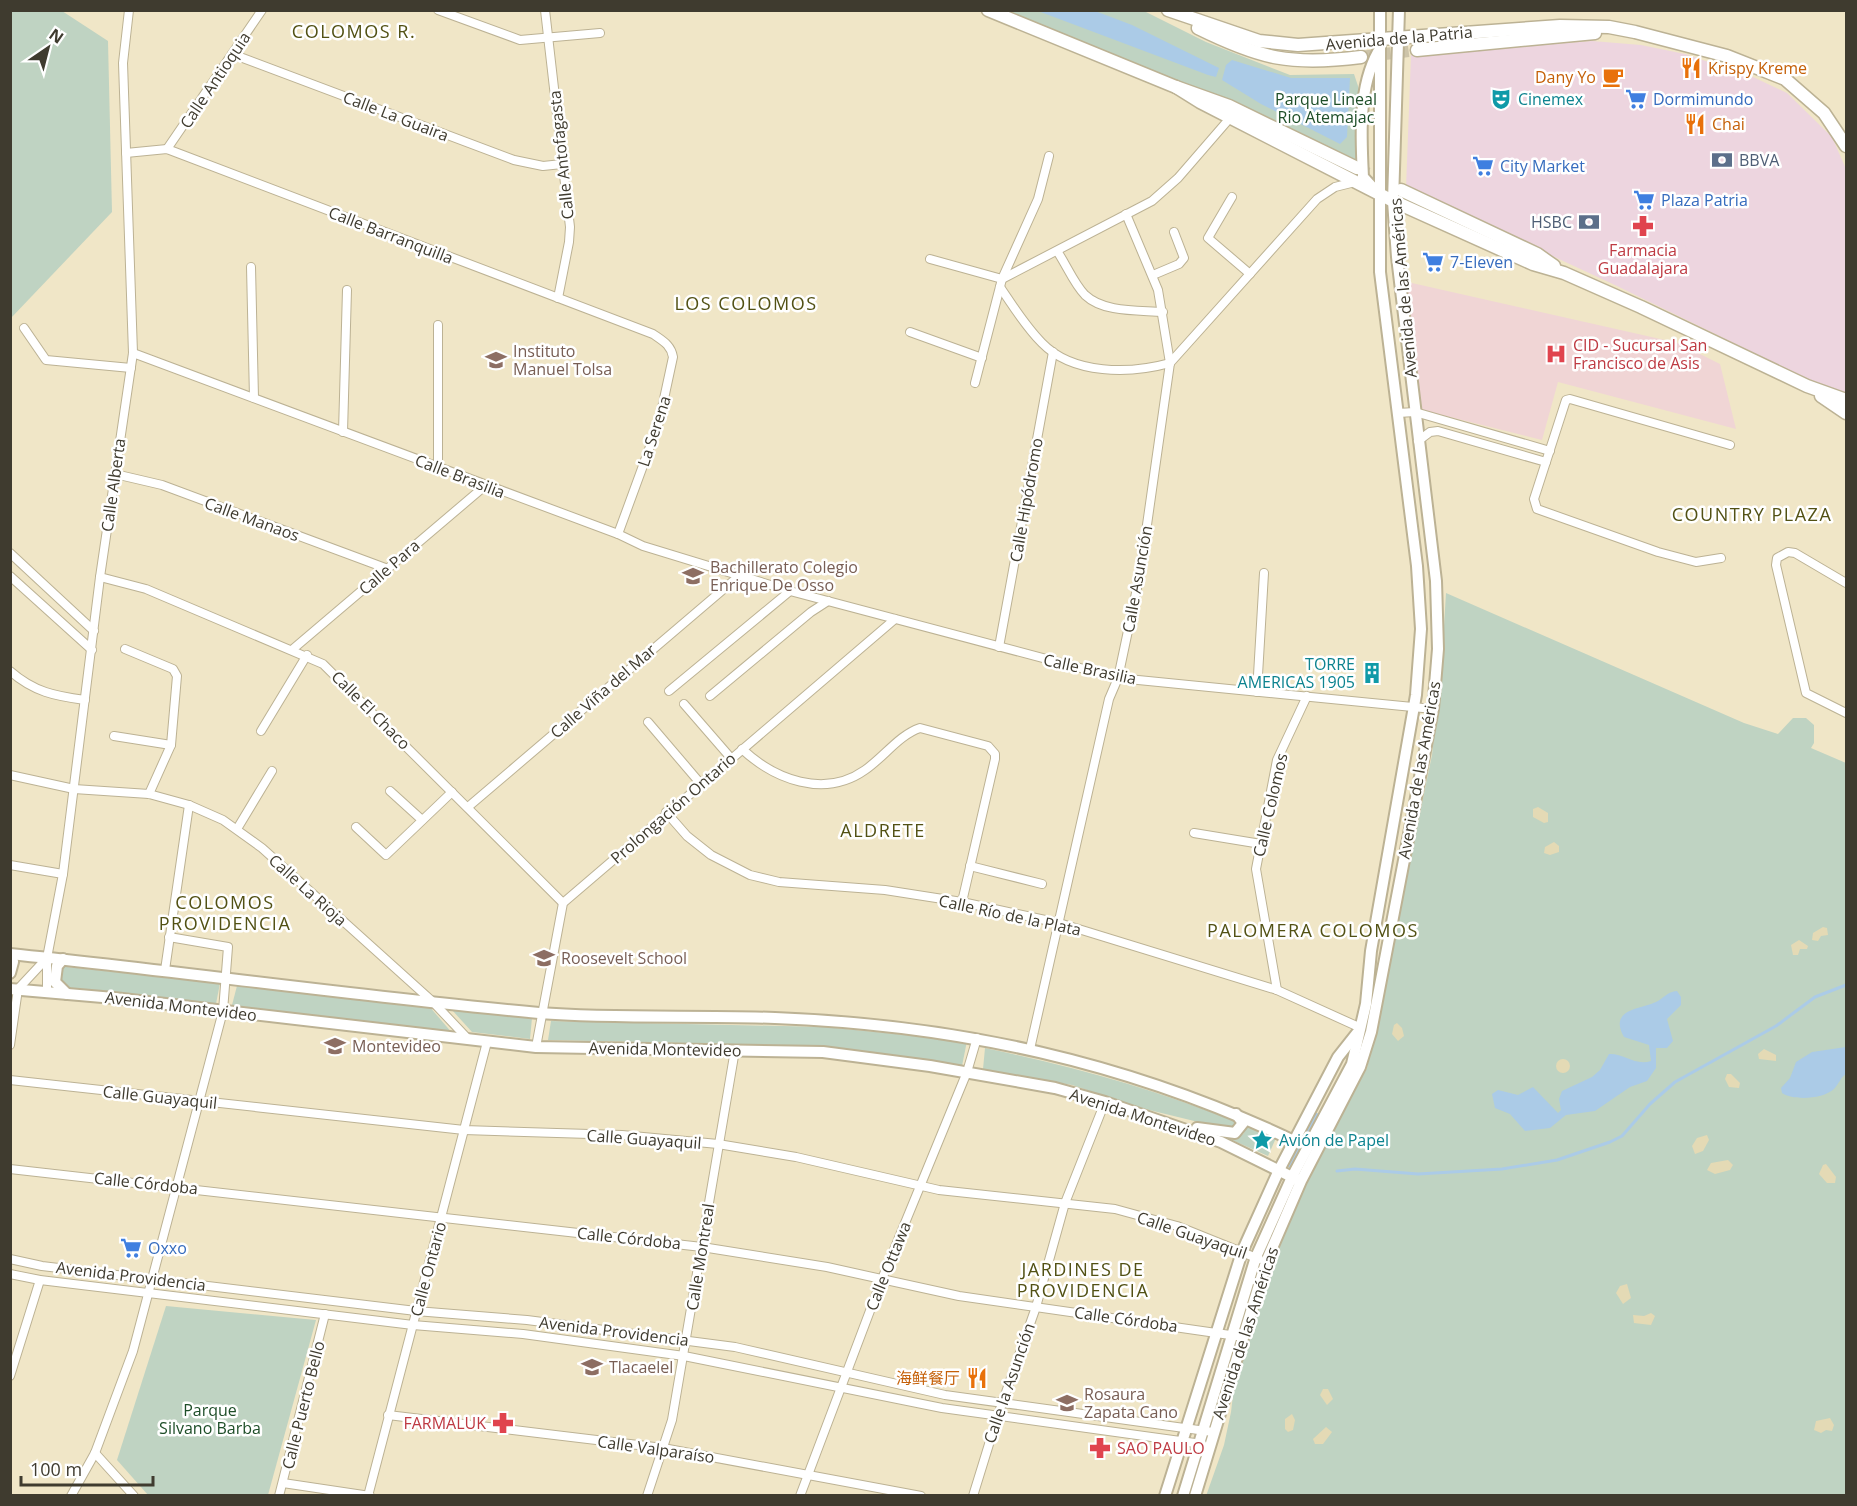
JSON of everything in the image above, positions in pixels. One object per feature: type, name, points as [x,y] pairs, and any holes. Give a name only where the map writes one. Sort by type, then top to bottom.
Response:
[{"type":"main road","points":[[988,10],[1176,87],[1229,106],[1357,168]]},
{"type":"main road","name":"Avenida de la Patria","points":[[1164,10],[1238,47],[1263,56],[1305,62],[1361,57]]},
{"type":"main road","name":"Avenida de la Patria","points":[[1168,10],[1240,36],[1270,43],[1379,45],[1398,37],[1560,26],[1609,27],[1635,32],[1727,56],[1785,80],[1824,113],[1846,146]]},
{"type":"main road","name":"Avenida de las Américas","points":[[1195,1496],[1204,1445],[1231,1335],[1261,1259],[1352,1064],[1361,1028],[1371,951],[1414,706],[1421,629],[1417,566],[1380,272],[1378,193],[1380,10]]},
{"type":"main road","name":"Avenida de las Américas","points":[[1297,1179],[1360,1066],[1371,1032],[1434,694],[1438,608],[1397,257],[1393,201],[1399,10]]},
{"type":"main road","name":"Avenida de la Patria","points":[[1417,50],[1572,35],[1635,32]]},
{"type":"main road","points":[[1378,193],[1363,177],[1362,168],[1366,76],[1379,45]]},
{"type":"main road","points":[[1176,87],[1230,118],[1393,201],[1533,264],[1564,273],[1807,386],[1846,400]]},
{"type":"main road","points":[[1401,190],[1537,254],[1564,273]]},
{"type":"main road","points":[[1807,386],[1846,412]]},
{"type":"main road","points":[[1417,668],[1423,682],[1434,694]]},
{"type":"main road","name":"Avenida Montevideo","points":[[10,954],[543,1013],[777,1018],[910,1027],[1030,1049],[1115,1070],[1234,1113],[1294,1141]]},
{"type":"main road","points":[[63,959],[57,966],[55,979],[67,994]]},
{"type":"main road","points":[[10,960],[13,962],[10,973]]},
{"type":"main road","name":"Avenida Montevideo","points":[[14,989],[537,1047],[823,1052],[967,1072],[1055,1088],[1176,1125],[1221,1142],[1297,1179]]},
{"type":"main road","name":"Avenida de las Américas","points":[[1165,1496],[1242,1252],[1279,1170],[1338,1057],[1361,1028]]},
{"type":"main road","points":[[1176,1125],[1235,1133],[1240,1130],[1242,1123],[1234,1113]]},
{"type":"main road","name":"Avenida de las Américas","points":[[1208,1431],[1244,1336],[1261,1259]]},
{"type":"main road","name":"Avenida de las Américas","points":[[1183,1496],[1204,1445]]},
{"type":"street","name":"Calle Alberta","points":[[47,992],[48,958],[63,874],[86,700],[99,577],[133,353],[123,55],[129,10]]},
{"type":"street","name":"Calle Antioquia","points":[[167,149],[262,10]]},
{"type":"street","points":[[438,10],[520,40],[600,33]]},
{"type":"street","name":"Calle Antofagasta","points":[[545,10],[570,234],[558,298]]},
{"type":"street","name":"Calle La Guaira","points":[[232,54],[514,160],[543,165],[562,164]]},
{"type":"street","points":[[1001,283],[1152,201],[1178,178],[1230,118]]},
{"type":"street","name":"Calle Barranquilla","points":[[126,153],[167,149],[653,334]]},
{"type":"street","points":[[975,383],[1001,283],[1038,199],[1049,156]]},
{"type":"street","points":[[930,259],[1001,283],[1028,327],[1053,352],[1084,365],[1105,369],[1145,369],[1170,363],[1317,199],[1335,187],[1357,182]]},
{"type":"street","points":[[1232,197],[1208,238],[1250,274]]},
{"type":"street","name":"Calle Asunción","points":[[1030,1049],[1109,699],[1118,678],[1140,574],[1170,363],[1163,312],[1154,275],[1126,214]]},
{"type":"street","points":[[1154,275],[1179,264],[1184,258],[1174,232]]},
{"type":"street","points":[[1057,251],[1085,295],[1098,304],[1114,308],[1163,312]]},
{"type":"street","points":[[251,267],[254,398]]},
{"type":"street","points":[[343,432],[347,290]]},
{"type":"street","points":[[438,325],[438,467]]},
{"type":"street","points":[[24,328],[46,360],[131,368]]},
{"type":"street","points":[[910,332],[982,358]]},
{"type":"street","name":"La Serena","points":[[618,534],[659,422],[673,357],[671,349],[653,334]]},
{"type":"street","name":"Calle Hipódromo","points":[[999,647],[1053,352]]},
{"type":"street","name":"Calle Brasilia","points":[[133,353],[618,534],[643,546],[790,591],[1118,678],[1432,709]]},
{"type":"street","points":[[1721,558],[1696,562],[1658,552],[1537,509],[1534,499],[1563,404],[1570,399],[1730,445]]},
{"type":"street","points":[[1398,413],[1415,412],[1550,451]]},
{"type":"street","points":[[1418,441],[1430,432],[1438,431],[1546,462]]},
{"type":"street","points":[[1490,446],[1494,435]]},
{"type":"street","name":"Calle Manaos","points":[[115,474],[162,485],[388,569]]},
{"type":"street","name":"Calle Para","points":[[293,649],[486,485]]},
{"type":"street","points":[[1846,583],[1795,553],[1788,552],[1777,558],[1776,565],[1806,693],[1846,713]]},
{"type":"street","points":[[10,553],[94,631]]},
{"type":"street","points":[[1257,692],[1264,573]]},
{"type":"street","points":[[10,576],[92,650]]},
{"type":"street","name":"Calle Viña del Mar","points":[[468,807],[739,576]]},
{"type":"street","name":"Calle El Chaco","points":[[99,577],[146,590],[307,655],[331,670],[563,903]]},
{"type":"street","points":[[669,691],[790,591]]},
{"type":"street","points":[[710,696],[811,612],[828,601]]},
{"type":"street","name":"Prolongación Ontario","points":[[563,903],[730,757],[896,619]]},
{"type":"street","points":[[125,649],[176,671],[171,745],[149,794]]},
{"type":"street","points":[[261,731],[307,655]]},
{"type":"street","points":[[10,671],[35,690],[59,697],[86,700]]},
{"type":"street","name":"Calle Colomos","points":[[1277,990],[1257,869],[1277,760],[1307,696]]},
{"type":"street","points":[[684,704],[730,757]]},
{"type":"street","points":[[648,722],[700,783]]},
{"type":"street","points":[[742,749],[776,774],[802,782],[825,783],[845,780],[865,771],[904,738],[920,728],[933,729],[988,746],[995,754],[995,759],[962,902]]},
{"type":"street","points":[[114,736],[171,745]]},
{"type":"street","points":[[237,829],[272,771]]},
{"type":"street","name":"Calle La Rioja","points":[[10,775],[74,789],[149,794],[207,812],[237,829],[434,1002],[469,1040]]},
{"type":"street","points":[[390,790],[422,820]]},
{"type":"street","points":[[356,827],[386,855],[452,792]]},
{"type":"street","points":[[165,970],[189,805]]},
{"type":"street","name":"Calle Río de la Plata","points":[[666,812],[687,836],[711,855],[750,875],[779,882],[867,887],[962,902],[1059,923],[1277,990],[1361,1028]]},
{"type":"street","points":[[1194,833],[1261,844]]},
{"type":"street","points":[[10,865],[63,874]]},
{"type":"street","points":[[970,866],[1042,884]]},
{"type":"street","points":[[537,1047],[563,903]]},
{"type":"street","points":[[71,1496],[95,1453],[134,1351],[223,1011],[227,977],[226,945],[169,937]]},
{"type":"street","points":[[10,1045],[14,989],[48,958]]},
{"type":"street","name":"Calle Ottawa","points":[[800,1496],[882,1279],[967,1072],[977,1038]]},
{"type":"street","name":"Calle Ontario","points":[[369,1495],[487,1042]]},
{"type":"street","name":"Calle Montreal","points":[[647,1496],[672,1420],[735,1050]]},
{"type":"street","name":"Calle Guayaquil","points":[[10,1080],[464,1130],[622,1135],[718,1144],[796,1157],[920,1186],[1065,1203],[1144,1216],[1177,1226],[1261,1259]]},
{"type":"street","name":"Calle la Asunción","points":[[974,1496],[1002,1402],[1036,1307],[1065,1203],[1105,1102]]},
{"type":"street","name":"Calle Córdoba","points":[[10,1168],[702,1247],[882,1279],[959,1296],[1244,1336]]},
{"type":"street","name":"Avenida Providencia","points":[[10,1258],[42,1266],[416,1311],[527,1320],[687,1340],[735,1347],[945,1395],[1208,1431]]},
{"type":"street","name":"Avenida Providencia","points":[[10,1274],[40,1280],[413,1325],[523,1334],[684,1356],[842,1386],[942,1408],[1204,1445]]},
{"type":"street","points":[[10,1376],[40,1280]]},
{"type":"street","name":"Calle Puerto Bello","points":[[279,1496],[325,1314]]},
{"type":"street","name":"Calle Valparaíso","points":[[388,1416],[663,1448],[921,1496]]},
{"type":"street","points":[[95,1453],[134,1496]]},
{"type":"street","points":[[283,1483],[369,1495]]},
{"type":"shaded area","name":"Plaza Patria","points":[[1592,41],[1641,45],[1685,54],[1753,77],[1787,93],[1832,137],[1846,169],[1846,398],[1617,286],[1406,188],[1411,55]]},
{"type":"shaded area","name":"CID - Sucursal San Francisco de Asis","points":[[1403,281],[1678,343],[1720,364],[1736,429],[1558,382],[1542,440],[1422,410]]},
{"type":"green space","points":[[11,10],[62,11],[108,41],[112,212],[11,318]]},
{"type":"green space","name":"Parque Lineal Rio Atemajac","points":[[1006,11],[1144,11],[1206,42],[1290,75],[1354,74],[1360,92],[1356,160],[1268,117]]},
{"type":"green space","points":[[1446,593],[1744,723],[1778,734],[1793,718],[1806,718],[1814,725],[1814,743],[1811,748],[1846,763],[1846,1495],[1206,1496],[1224,1445],[1231,1412],[1244,1302],[1255,1272],[1285,1229],[1305,1183],[1367,1068],[1432,755],[1441,676]]},
{"type":"green space","points":[[58,966],[220,983],[216,1004],[64,988],[59,983]]},
{"type":"green space","points":[[238,982],[429,1006],[453,1034],[232,1005]]},
{"type":"green space","points":[[452,1010],[532,1018],[530,1039],[472,1032]]},
{"type":"green space","points":[[551,1021],[825,1027],[967,1041],[962,1066],[821,1046],[548,1040]]},
{"type":"green space","points":[[985,1048],[1144,1089],[1237,1122],[1237,1126],[1231,1130],[1141,1108],[1072,1085],[983,1069]]},
{"type":"green space","points":[[1246,1125],[1276,1138],[1268,1156],[1223,1136],[1240,1137]]},
{"type":"green space","name":"Parque Silvano Barba","points":[[166,1306],[316,1320],[268,1495],[148,1495],[117,1460]]},
{"type":"sand","points":[[1538,807],[1548,813],[1548,822],[1544,823],[1533,817],[1533,809]]},
{"type":"sand","points":[[1554,842],[1559,846],[1559,852],[1550,855],[1544,853],[1545,847]]},
{"type":"sand","points":[[1823,927],[1827,928],[1828,935],[1821,936],[1818,941],[1812,940],[1813,933]]},
{"type":"sand","points":[[1799,940],[1808,946],[1807,949],[1800,949],[1798,955],[1793,955],[1791,945]]},
{"type":"sand","points":[[1397,1023],[1402,1028],[1404,1036],[1398,1041],[1392,1034],[1394,1025]]},
{"type":"sand","points":[[1764,1049],[1776,1055],[1776,1061],[1759,1059],[1758,1054]]},
{"type":"sand","points":[[1563,1059],[1568,1061],[1570,1066],[1568,1071],[1563,1073],[1558,1071],[1556,1066],[1558,1061]]},
{"type":"sand","points":[[1727,1074],[1731,1074],[1740,1083],[1739,1088],[1729,1087],[1725,1079]]},
{"type":"sand","points":[[1707,1135],[1709,1140],[1703,1151],[1695,1154],[1692,1146],[1697,1138]]},
{"type":"sand","points":[[1728,1160],[1733,1165],[1730,1170],[1715,1174],[1707,1170],[1711,1163]]},
{"type":"sand","points":[[1826,1164],[1836,1177],[1835,1183],[1827,1183],[1819,1174],[1823,1165]]},
{"type":"sand","points":[[1627,1284],[1631,1298],[1623,1304],[1616,1293],[1620,1286]]},
{"type":"sand","points":[[1651,1313],[1655,1316],[1651,1325],[1634,1323],[1633,1315],[1644,1316]]},
{"type":"sand","points":[[1323,1389],[1328,1389],[1333,1399],[1327,1405],[1320,1395]]},
{"type":"sand","points":[[1292,1414],[1295,1420],[1293,1430],[1288,1432],[1285,1429],[1285,1419]]},
{"type":"sand","points":[[1830,1418],[1834,1425],[1832,1431],[1826,1430],[1821,1433],[1814,1430],[1816,1421]]},
{"type":"sand","points":[[1326,1427],[1332,1432],[1323,1444],[1315,1444],[1313,1439]]},
{"type":"water","points":[[1038,11],[1095,11],[1132,25],[1219,68],[1216,77],[1208,75]]},
{"type":"water","points":[[1232,60],[1291,78],[1350,78],[1347,137],[1340,144],[1261,104],[1222,80],[1226,65]]},
{"type":"water","points":[[1677,991],[1681,997],[1681,1005],[1667,1019],[1673,1041],[1667,1048],[1656,1048],[1656,1068],[1647,1081],[1630,1087],[1595,1111],[1566,1115],[1550,1128],[1525,1131],[1510,1114],[1495,1108],[1492,1094],[1498,1090],[1518,1095],[1533,1087],[1558,1113],[1561,1110],[1559,1099],[1562,1091],[1592,1077],[1600,1070],[1609,1054],[1640,1062],[1651,1061],[1649,1045],[1624,1037],[1620,1021],[1628,1012],[1656,1002]]},
{"type":"water","points":[[1846,1047],[1846,1074],[1834,1089],[1823,1095],[1808,1098],[1787,1096],[1782,1093],[1781,1088],[1790,1078],[1796,1062],[1812,1052]]},
{"type":"waterway","points":[[1337,1171],[1355,1169],[1418,1174],[1502,1169],[1557,1160],[1610,1142],[1622,1136],[1650,1104],[1675,1082],[1776,1026],[1815,997],[1846,985]]},
{"type":"waterway","points":[[1290,1163],[1315,1117]]},
{"type":"tunnel","points":[[1361,57],[1417,50]]},
{"type":"tunnel","points":[[1357,168],[1401,190]]},
{"type":"place","name":"Krispy Kreme","points":[[1691,68]]},
{"type":"place","name":"Dany Yo","points":[[1613,77]]},
{"type":"place","name":"Cinemex","points":[[1501,99]]},
{"type":"place","name":"Dormimundo","points":[[1636,99]]},
{"type":"place","name":"Chai","points":[[1695,124]]},
{"type":"place","name":"BBVA","points":[[1722,160]]},
{"type":"place","name":"City Market","points":[[1483,166]]},
{"type":"place","name":"Plaza Patria","points":[[1644,200]]},
{"type":"place","name":"HSBC","points":[[1589,222]]},
{"type":"place","name":"Farmacia Guadalajara","points":[[1643,226]]},
{"type":"place","name":"7-Eleven","points":[[1433,262]]},
{"type":"place","name":"CID - Sucursal San Francisco de Asis","points":[[1556,354]]},
{"type":"place","name":"Instituto Manuel Tolsa","points":[[496,360]]},
{"type":"place","name":"Bachillerato Colegio Enrique De Osso","points":[[693,576]]},
{"type":"place","name":"TORRE AMERICAS 1905","points":[[1372,673]]},
{"type":"place","name":"Roosevelt School","points":[[544,958]]},
{"type":"place","name":"Montevideo","points":[[335,1046]]},
{"type":"place","name":"Avión de Papel","points":[[1262,1140]]},
{"type":"place","name":"Oxxo","points":[[131,1248]]},
{"type":"place","name":"Tlacaelel","points":[[592,1367]]},
{"type":"place","name":"海鲜餐厅","points":[[977,1378]]},
{"type":"place","name":"Rosaura Zapata Cano","points":[[1067,1403]]},
{"type":"place","name":"FARMALUK","points":[[503,1423]]},
{"type":"place","name":"SAO PAULO","points":[[1100,1448]]},
{"type":"district","name":"COLOMOS R.","points":[[354,31]]},
{"type":"district","name":"LOS COLOMOS","points":[[746,303]]},
{"type":"district","name":"COUNTRY PLAZA","points":[[1752,514]]},
{"type":"district","name":"ALDRETE","points":[[883,830]]},
{"type":"district","name":"COLOMOS PROVIDENCIA","points":[[225,912]]},
{"type":"district","name":"PALOMERA COLOMOS","points":[[1313,930]]},
{"type":"district","name":"JARDINES DE PROVIDENCIA","points":[[1083,1279]]}]
